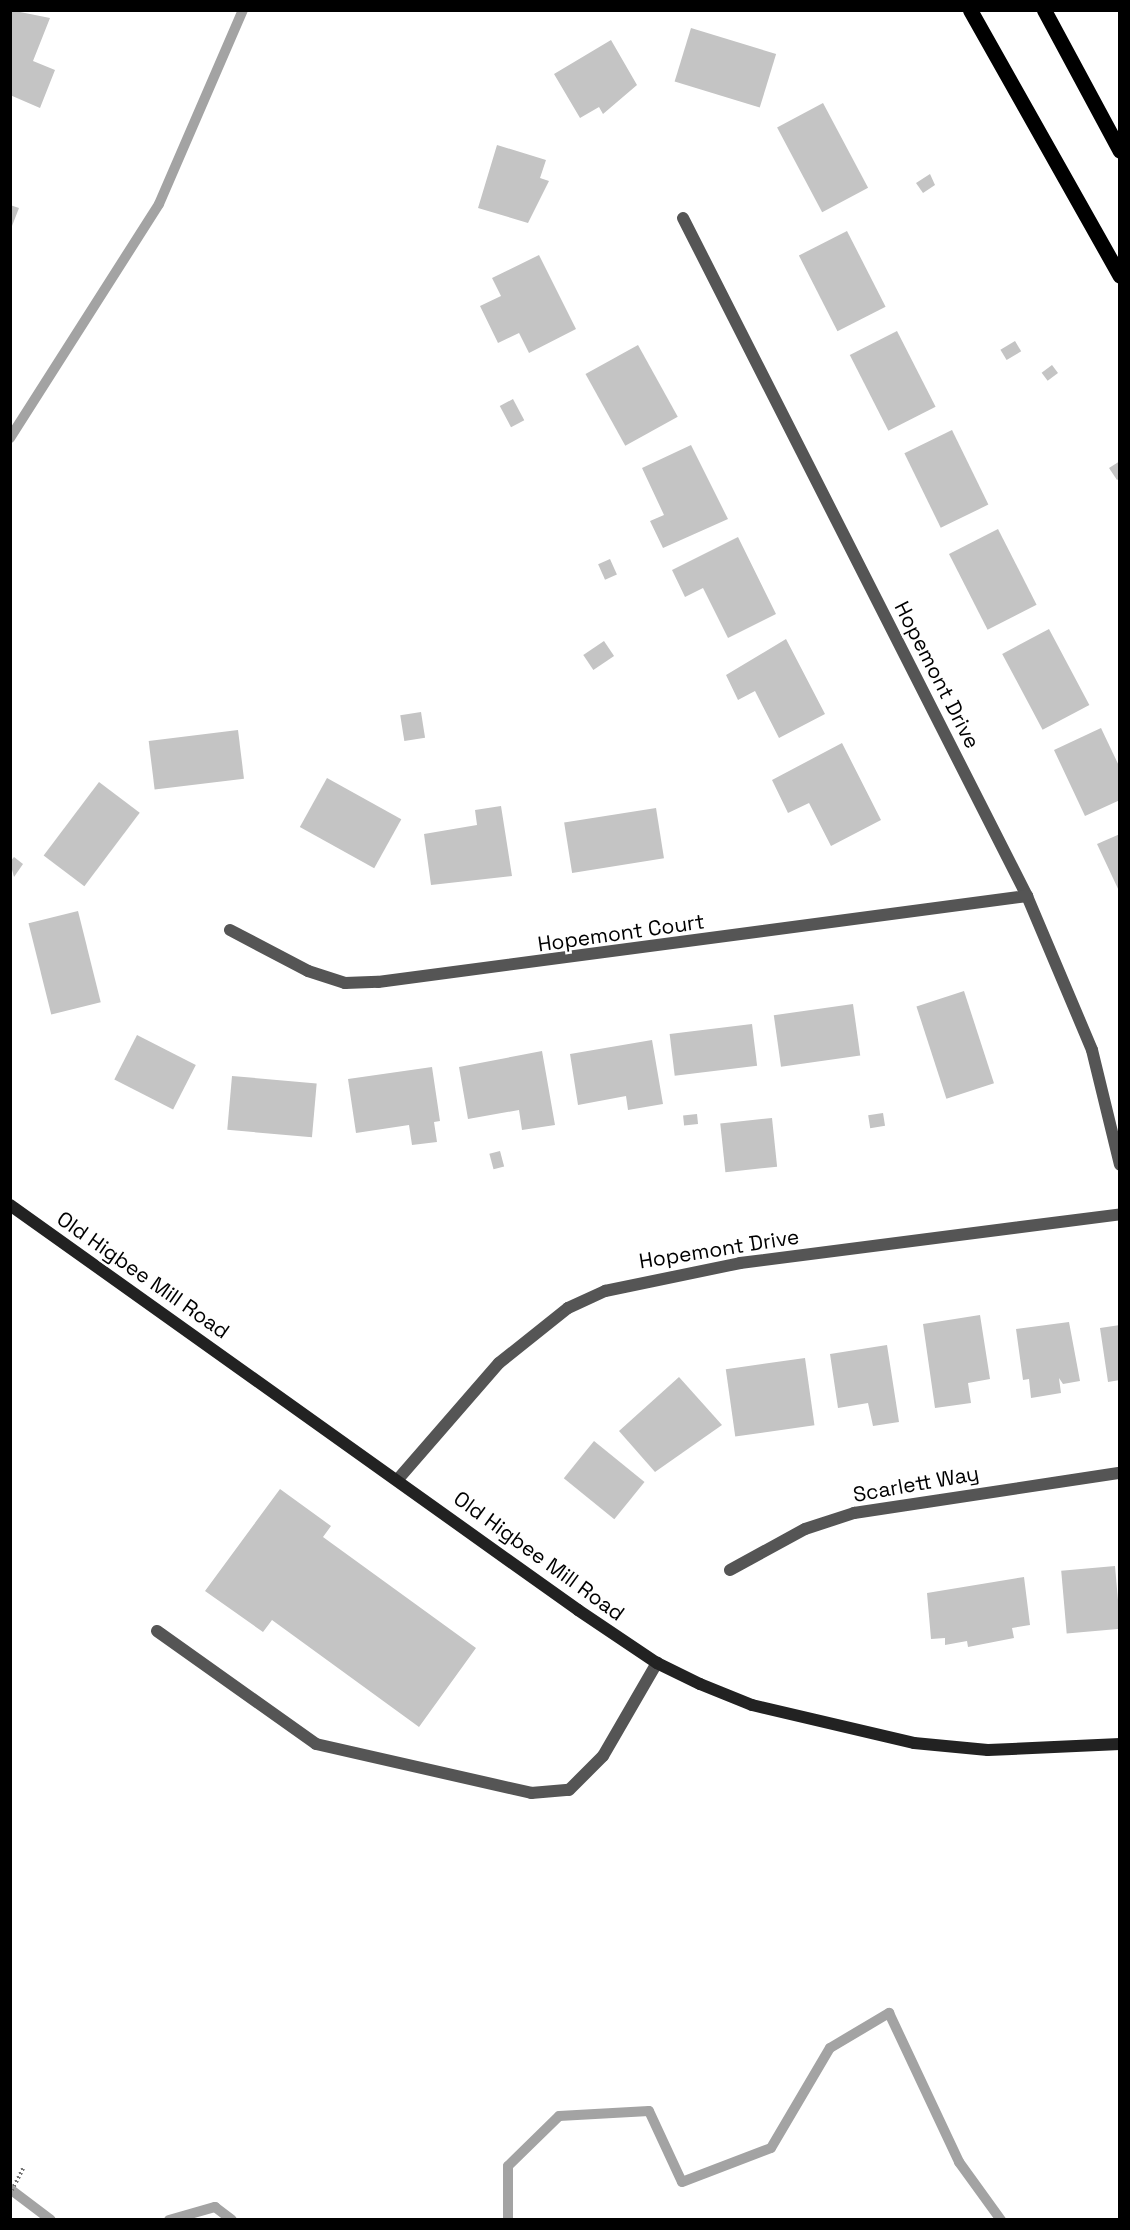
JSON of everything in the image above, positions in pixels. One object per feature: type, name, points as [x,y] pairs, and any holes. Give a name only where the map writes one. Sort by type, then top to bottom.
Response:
[{"type":"main road","points":[[970,10],[1119,276]]},
{"type":"main road","points":[[1044,10],[1119,151]]},
{"type":"street","name":"Hopemont Drive","points":[[683,218],[1027,896],[1092,1050],[1119,1165]]},
{"type":"street","name":"Hopemont Court","points":[[230,930],[308,971],[345,983],[378,982],[1027,896]]},
{"type":"street","name":"Old Higbee Mill Road","points":[[10,1205],[399,1478],[657,1663],[752,1705],[914,1743],[988,1750],[1119,1744]]},
{"type":"street","name":"Hopemont Drive","points":[[399,1478],[499,1363],[568,1308],[605,1291],[740,1263],[1119,1214]]},
{"type":"street","name":"Scarlett Way","points":[[730,1570],[805,1529],[854,1513],[1119,1473]]},
{"type":"street","points":[[157,1631],[316,1743],[531,1792],[569,1790],[594,1764],[657,1663]]},
{"type":"path","points":[[10,2194],[23,2168]]},
{"type":"building","points":[[10,10],[50,18],[33,61],[55,70],[40,108],[10,95]]},
{"type":"building","points":[[691,28],[776,54],[760,108],[675,82]]},
{"type":"building","points":[[611,40],[637,85],[603,114],[599,107],[580,118],[554,74]]},
{"type":"building","points":[[823,103],[868,188],[822,212],[777,127]]},
{"type":"building","points":[[497,145],[546,160],[540,178],[549,181],[528,223],[478,208]]},
{"type":"building","points":[[930,174],[935,185],[923,193],[916,183]]},
{"type":"building","points":[[10,205],[19,208],[12,226],[10,225]]},
{"type":"building","points":[[847,231],[886,307],[837,331],[799,256]]},
{"type":"building","points":[[539,255],[576,329],[529,353],[519,333],[498,343],[480,306],[501,296],[492,278]]},
{"type":"building","points":[[897,331],[936,407],[888,431],[850,355]]},
{"type":"building","points":[[1015,341],[1021,351],[1007,360],[1000,350]]},
{"type":"building","points":[[638,345],[678,417],[625,446],[586,374]]},
{"type":"building","points":[[1052,365],[1058,373],[1048,381],[1042,373]]},
{"type":"building","points":[[513,399],[524,420],[511,427],[500,406]]},
{"type":"building","points":[[952,430],[988,505],[941,528],[904,453]]},
{"type":"building","points":[[691,445],[728,519],[663,548],[650,521],[664,515],[642,468]]},
{"type":"building","points":[[1120,461],[1120,478],[1117,480],[1109,468]]},
{"type":"building","points":[[998,529],[1037,605],[988,630],[949,554]]},
{"type":"building","points":[[738,537],[776,614],[728,638],[703,588],[685,597],[672,570]]},
{"type":"building","points":[[610,559],[617,575],[605,580],[598,564]]},
{"type":"building","points":[[1049,629],[1089,705],[1043,730],[1002,654]]},
{"type":"building","points":[[786,639],[825,714],[779,738],[755,691],[738,700],[726,675]]},
{"type":"building","points":[[604,641],[614,656],[593,670],[583,655]]},
{"type":"building","points":[[421,712],[425,738],[404,741],[400,715]]},
{"type":"building","points":[[1101,728],[1120,768],[1120,800],[1085,816],[1054,750]]},
{"type":"building","points":[[238,730],[244,779],[155,790],[149,741]]},
{"type":"building","points":[[842,743],[881,820],[831,846],[809,803],[788,813],[772,780]]},
{"type":"building","points":[[327,778],[401,819],[374,868],[300,827]]},
{"type":"building","points":[[99,782],[140,813],[84,886],[44,855]]},
{"type":"building","points":[[501,806],[512,876],[431,885],[424,834],[477,825],[475,810]]},
{"type":"building","points":[[656,808],[664,858],[572,873],[564,823]]},
{"type":"building","points":[[1120,834],[1120,893],[1097,844]]},
{"type":"building","points":[[14,857],[23,864],[14,877],[10,862]]},
{"type":"building","points":[[78,911],[101,1002],[51,1015],[29,923]]},
{"type":"building","points":[[964,991],[994,1083],[946,1099],[916,1006]]},
{"type":"building","points":[[853,1004],[860,1055],[781,1067],[774,1015]]},
{"type":"building","points":[[752,1024],[757,1066],[675,1076],[670,1034]]},
{"type":"building","points":[[137,1035],[196,1065],[173,1110],[114,1080]]},
{"type":"building","points":[[652,1040],[663,1104],[628,1110],[626,1096],[578,1105],[570,1054]]},
{"type":"building","points":[[542,1051],[555,1125],[522,1130],[519,1110],[468,1119],[459,1067]]},
{"type":"building","points":[[432,1067],[440,1121],[434,1122],[437,1142],[412,1145],[409,1125],[356,1133],[348,1079]]},
{"type":"building","points":[[232,1076],[317,1083],[312,1137],[227,1130]]},
{"type":"building","points":[[883,1113],[885,1126],[870,1128],[868,1115]]},
{"type":"building","points":[[697,1114],[698,1124],[684,1125],[683,1115]]},
{"type":"building","points":[[772,1118],[777,1167],[725,1172],[720,1123]]},
{"type":"building","points":[[500,1151],[504,1166],[494,1169],[489,1154]]},
{"type":"building","points":[[980,1315],[990,1379],[968,1383],[971,1403],[935,1408],[923,1324]]},
{"type":"building","points":[[1069,1322],[1080,1381],[1063,1384],[1059,1378],[1061,1393],[1031,1398],[1029,1379],[1023,1380],[1016,1329]]},
{"type":"building","points":[[1120,1325],[1120,1380],[1108,1382],[1100,1328]]},
{"type":"building","points":[[887,1345],[899,1422],[873,1426],[868,1403],[838,1408],[830,1354]]},
{"type":"building","points":[[805,1358],[814,1425],[735,1436],[726,1369]]},
{"type":"building","points":[[679,1377],[722,1425],[655,1472],[619,1431]]},
{"type":"building","points":[[594,1441],[645,1482],[614,1519],[564,1478]]},
{"type":"building","points":[[280,1489],[331,1526],[323,1537],[476,1648],[419,1727],[272,1620],[263,1632],[205,1591]]},
{"type":"building","points":[[1115,1566],[1120,1629],[1067,1633],[1061,1571]]},
{"type":"building","points":[[1024,1577],[1030,1625],[1012,1628],[1014,1638],[968,1647],[967,1641],[945,1645],[945,1638],[931,1639],[927,1593]]},
{"type":"waterway","points":[[10,438],[159,204],[243,10]]},
{"type":"waterway","points":[[508,2220],[508,2166],[559,2116],[649,2111],[682,2182],[771,2148],[830,2048],[889,2013],[959,2162],[1001,2220]]},
{"type":"waterway","points":[[10,2189],[51,2220]]},
{"type":"waterway","points":[[169,2220],[215,2207],[232,2220]]}]
